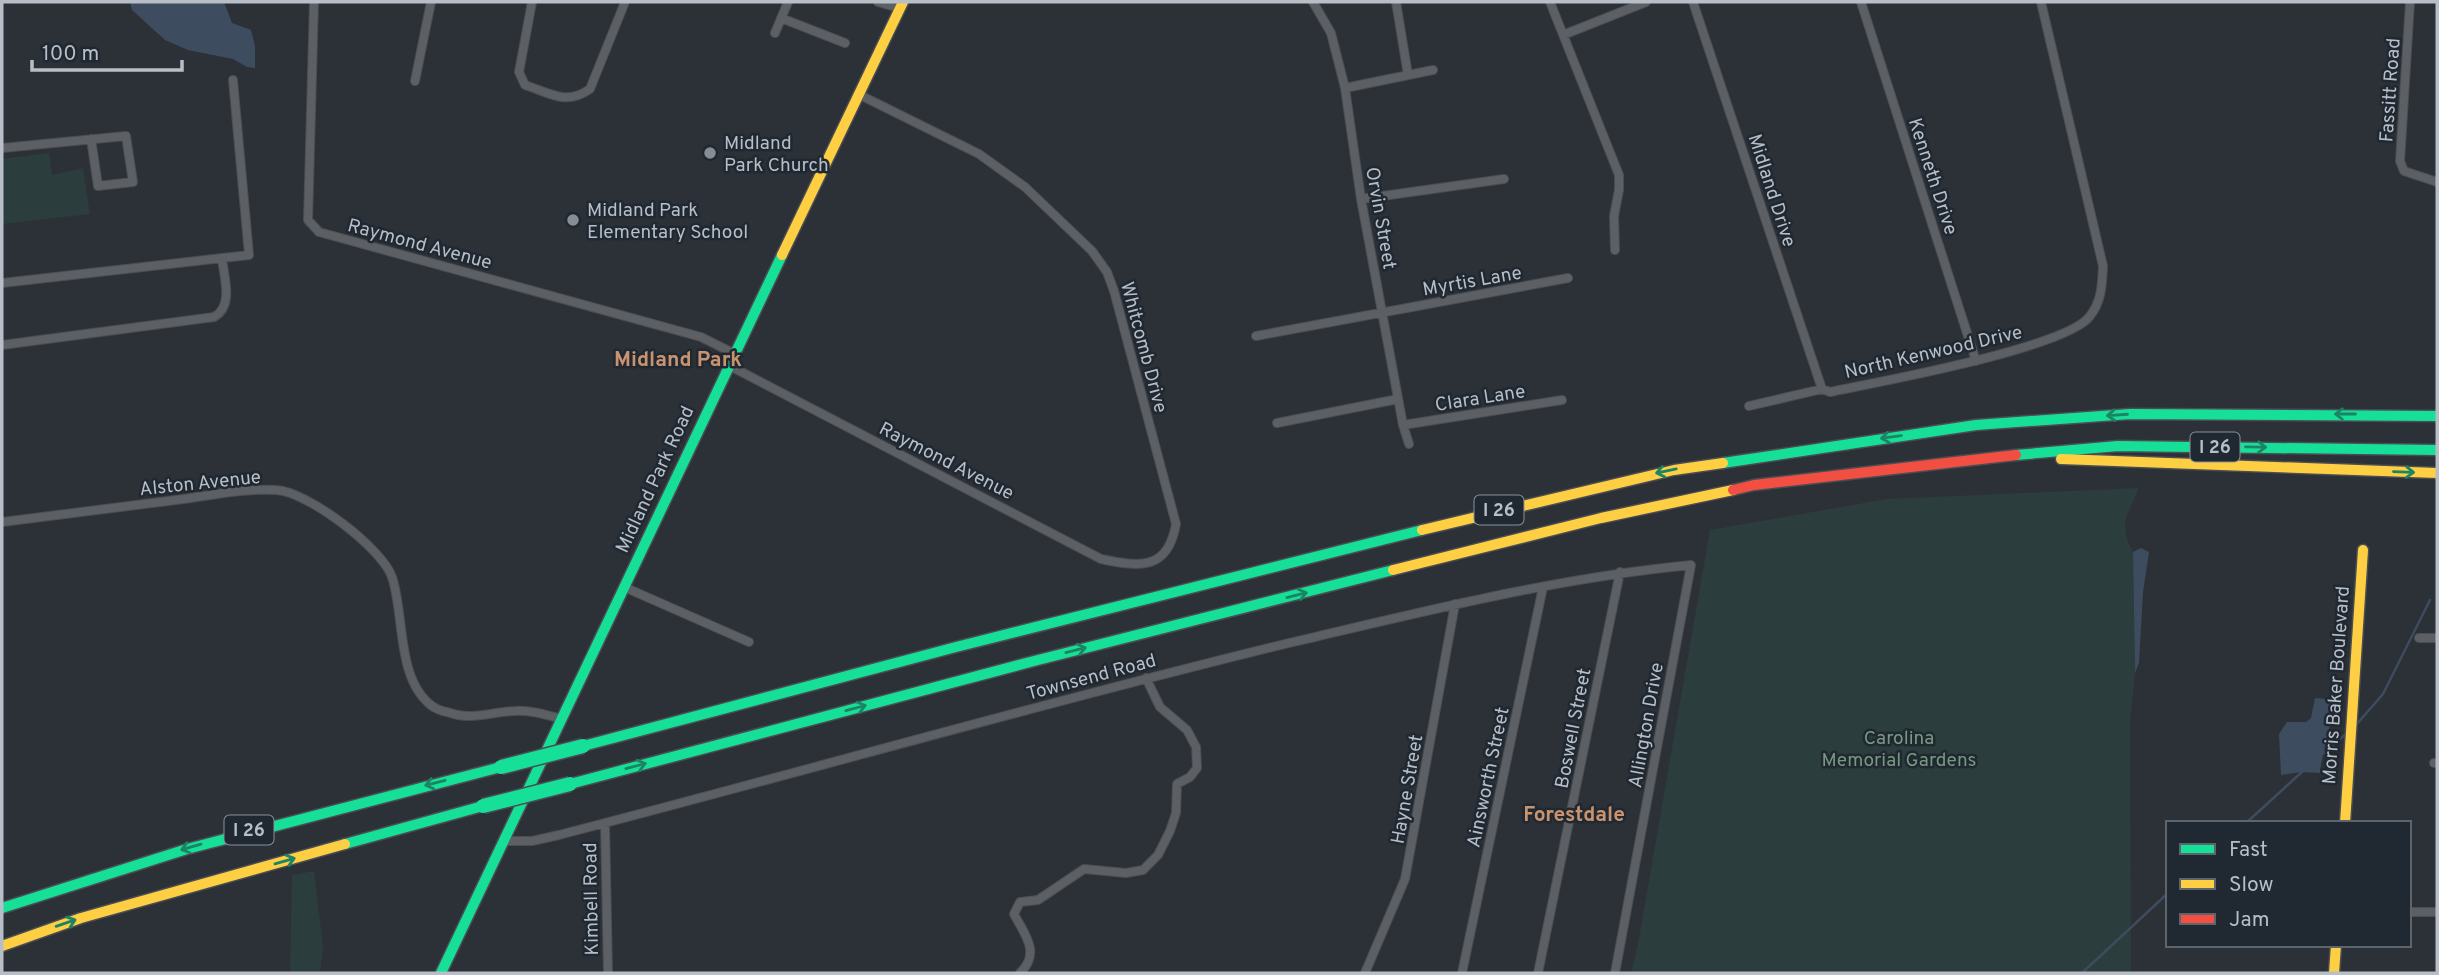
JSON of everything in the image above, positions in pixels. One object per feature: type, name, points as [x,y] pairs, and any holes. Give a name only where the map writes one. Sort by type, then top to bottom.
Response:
[{"type":"main road","name":"Midland Park Road","points":[[441,973],[901,5]]},
{"type":"main road","name":"I 26","points":[[2,908],[85,878],[268,825],[583,746],[956,647],[1482,515],[1674,470],[1976,425],[2130,414],[2437,414]]},
{"type":"main road","name":"I 26","points":[[2,946],[81,918],[483,806],[1034,661],[1601,518],[1754,485],[1993,457],[2118,446],[2437,450]]},
{"type":"main road","points":[[1993,457],[2135,460],[2437,473]]},
{"type":"main road","name":"Morris Baker Boulevard","points":[[2345,821],[2363,550]]},
{"type":"main road","points":[[2334,973],[2336,947]]},
{"type":"street","name":"Raymond Avenue","points":[[314,2],[308,220],[319,232],[701,337],[732,360],[1074,544]]},
{"type":"street","points":[[415,81],[431,2]]},
{"type":"street","points":[[532,2],[519,72],[525,85],[564,98],[578,98],[590,89],[625,2]]},
{"type":"street","points":[[775,33],[788,2]]},
{"type":"street","points":[[878,2],[901,5]]},
{"type":"street","name":"Orvin Street","points":[[1313,2],[1331,33],[1345,88],[1382,312],[1409,444]]},
{"type":"street","points":[[1396,2],[1408,75]]},
{"type":"street","points":[[1550,2],[1619,174],[1614,216],[1615,250]]},
{"type":"street","points":[[1563,35],[1646,2]]},
{"type":"street","name":"Midland Drive","points":[[1693,2],[1822,389]]},
{"type":"street","name":"Kenneth Drive","points":[[1861,2],[1976,360]]},
{"type":"street","name":"North Kenwood Drive","points":[[1749,406],[1822,389],[1830,391],[1976,360],[2072,331],[2090,317],[2102,294],[2103,265],[2041,2]]},
{"type":"street","name":"Fassitt Road","points":[[2410,2],[2400,161],[2404,171],[2437,181]]},
{"type":"street","points":[[781,18],[845,43]]},
{"type":"street","points":[[1345,88],[1433,70]]},
{"type":"street","points":[[2,283],[249,255],[233,80]]},
{"type":"street","name":"Whitcomb Drive","points":[[858,94],[979,154],[1007,174],[1025,187],[1092,251],[1107,272],[1176,524],[1172,544],[1163,556],[1147,562],[1131,565],[1101,559],[1074,544]]},
{"type":"street","points":[[2,148],[92,139],[126,136],[133,182],[98,186],[92,139]]},
{"type":"street","points":[[1362,199],[1504,179]]},
{"type":"street","points":[[2,345],[214,317],[222,313],[227,301],[222,258]]},
{"type":"street","name":"Myrtis Lane","points":[[1256,336],[1568,278]]},
{"type":"street","points":[[1277,423],[1398,399]]},
{"type":"street","name":"Clara Lane","points":[[1403,425],[1562,400]]},
{"type":"street","name":"Alston Avenue","points":[[2,522],[236,492],[279,490],[329,514],[378,553],[391,573],[398,600],[403,649],[411,673],[419,691],[433,707],[458,716],[480,717],[514,711],[539,713],[562,719]]},
{"type":"street","name":"Townsend Road","points":[[504,841],[532,841],[605,823],[1146,678],[1455,604],[1620,572],[1691,565]]},
{"type":"street","name":"Allington Drive","points":[[1615,973],[1691,565]]},
{"type":"street","name":"Boswell Street","points":[[1538,973],[1620,572]]},
{"type":"street","points":[[624,587],[749,642]]},
{"type":"street","name":"Ainsworth Street","points":[[1462,973],[1543,587]]},
{"type":"street","name":"Hayne Street","points":[[1365,973],[1405,879],[1455,604]]},
{"type":"street","points":[[2419,638],[2437,638]]},
{"type":"street","points":[[1020,973],[1029,963],[1031,945],[1014,914],[1020,902],[1038,900],[1084,869],[1126,873],[1143,870],[1158,855],[1170,831],[1176,813],[1177,784],[1190,777],[1197,768],[1196,747],[1187,730],[1160,707],[1146,678]]},
{"type":"street","name":"Kimbell Road","points":[[605,823],[608,973]]},
{"type":"street","points":[[2411,912],[2437,912]]},
{"type":"green space","points":[[49,153],[52,175],[83,168],[90,214],[2,224],[2,159]]},
{"type":"green space","name":"Carolina Memorial Gardens","points":[[2139,488],[2125,526],[2133,552],[2135,673],[2130,722],[2131,973],[1631,973],[1710,530],[1887,499]]},
{"type":"green space","points":[[314,871],[323,946],[320,973],[290,973],[292,875]]},
{"type":"water","points":[[130,2],[224,2],[232,23],[251,30],[255,46],[255,68],[247,67],[233,59],[188,50],[165,40],[132,10]]},
{"type":"water","points":[[2141,548],[2149,552],[2143,592],[2139,663],[2135,673],[2133,552]]},
{"type":"water","points":[[2315,698],[2327,699],[2330,707],[2320,773],[2281,775],[2279,734],[2287,722],[2306,722],[2311,718]]},
{"type":"waterway","points":[[2356,725],[2383,694],[2430,600]]},
{"type":"waterway","points":[[2324,753],[2348,732]]},
{"type":"waterway","points":[[2248,821],[2303,771]]},
{"type":"waterway","points":[[2082,973],[2166,895]]},
{"type":"traffic: fast","points":[[441,973],[782,255]]},
{"type":"traffic: fast","points":[[1723,463],[1976,425],[2130,414],[2437,416]]},
{"type":"traffic: fast","points":[[2016,455],[2118,446],[2437,450]]},
{"type":"traffic: fast","points":[[583,746],[956,647],[1422,530]]},
{"type":"traffic: fast","points":[[570,784],[1034,661],[1393,570]]},
{"type":"traffic: fast","points":[[501,767],[583,746]]},
{"type":"traffic: fast","points":[[2,908],[187,849],[501,767]]},
{"type":"traffic: fast","points":[[483,806],[570,784]]},
{"type":"traffic: fast","points":[[345,844],[483,806]]},
{"type":"traffic: slow","points":[[782,255],[903,2]]},
{"type":"traffic: slow","points":[[2061,459],[2437,473]]},
{"type":"traffic: slow","points":[[1422,530],[1674,470],[1723,463]]},
{"type":"traffic: slow","points":[[1393,570],[1601,518],[1733,490]]},
{"type":"traffic: slow","points":[[2345,821],[2363,550]]},
{"type":"traffic: slow","points":[[2,946],[81,918],[345,844]]},
{"type":"traffic: slow","points":[[2334,973],[2336,947]]},
{"type":"traffic: jam","points":[[1733,490],[1754,485],[2016,455]]},
{"type":"place","name":"Midland Park Church","points":[[710,153]]},
{"type":"place","name":"Midland Park Elementary School","points":[[573,220]]},
{"type":"district","name":"Midland Park","points":[[678,359]]},
{"type":"district","name":"Forestdale","points":[[1574,814]]}]
